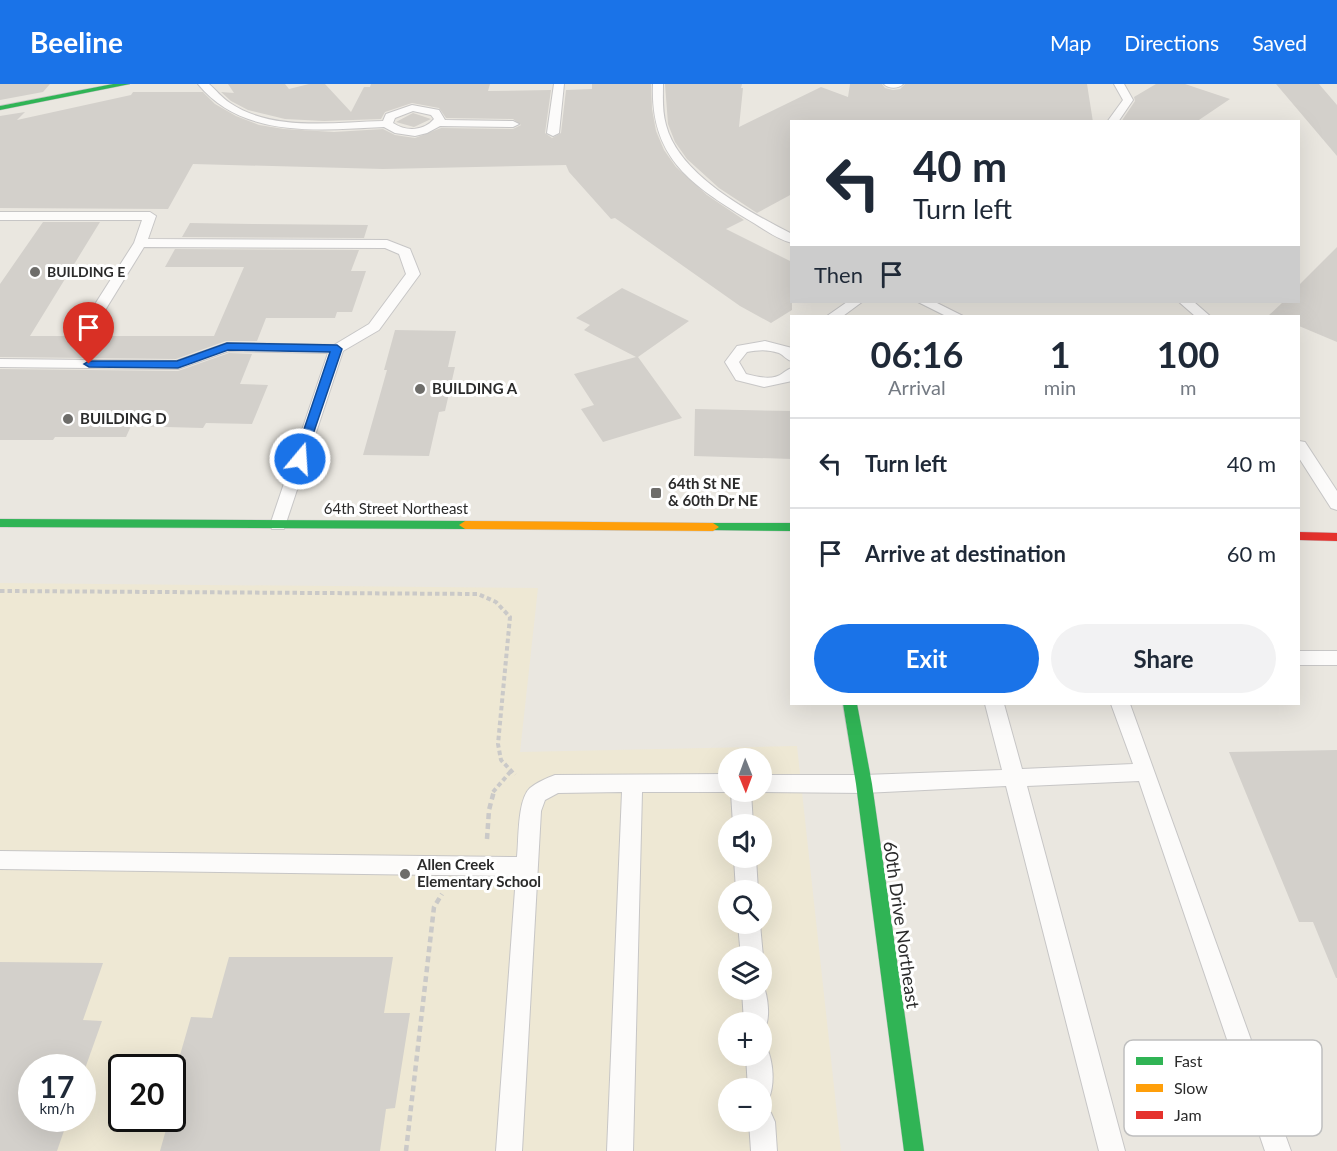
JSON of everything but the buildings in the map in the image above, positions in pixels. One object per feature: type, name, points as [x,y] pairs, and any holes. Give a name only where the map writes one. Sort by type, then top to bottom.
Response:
[{"type":"main road","points":[[0,108],[93,87],[126,84]]},
{"type":"main road","name":"64th Street Northeast","points":[[0,523],[790,527]]},
{"type":"main road","points":[[1300,536],[1337,537]]},
{"type":"main road","name":"60th Drive Northeast","points":[[850,705],[864,784],[914,1151]]},
{"type":"lane","points":[[203,84],[230,108],[259,119],[288,124],[329,126],[387,124],[395,130],[411,132],[428,129],[439,123],[513,124]]},
{"type":"lane","points":[[553,133],[559,84]]},
{"type":"lane","points":[[658,84],[656,101],[661,130],[682,167],[710,190],[765,226],[788,233]]},
{"type":"lane","points":[[889,84],[898,84]]},
{"type":"lane","points":[[1113,120],[1128,100],[1119,84]]},
{"type":"lane","points":[[387,124],[390,116],[412,108],[435,112],[440,119],[439,123]]},
{"type":"lane","points":[[0,216],[150,216],[140,243],[97,312]]},
{"type":"lane","points":[[0,363],[178,364],[227,347],[337,349],[374,327],[413,274],[405,252],[387,244],[140,243]]},
{"type":"lane","points":[[836,315],[854,303]]},
{"type":"lane","points":[[927,303],[954,315]]},
{"type":"lane","points":[[1187,303],[1202,315]]},
{"type":"lane","points":[[790,352],[765,345],[742,349],[732,362],[741,377],[764,383],[788,378],[790,375]]},
{"type":"lane","points":[[278,525],[337,349]]},
{"type":"lane","points":[[1300,448],[1337,504]]},
{"type":"lane","points":[[1300,658],[1337,658]]},
{"type":"lane","points":[[996,705],[1112,1151]]},
{"type":"lane","points":[[1121,705],[1239,1040]]},
{"type":"lane","points":[[772,784],[864,784],[1146,772]]},
{"type":"lane","points":[[509,1151],[531,811],[536,795],[555,784],[718,783]]},
{"type":"lane","points":[[620,1151],[632,784]]},
{"type":"lane","points":[[0,860],[527,867]]},
{"type":"lane","points":[[763,1132],[764,1151]]},
{"type":"lane","points":[[1273,1136],[1278,1151]]},
{"type":"path","points":[[0,591],[477,594],[505,609],[510,617],[498,744],[501,760],[536,795]]},
{"type":"path","points":[[406,1151],[434,907],[444,892],[477,866],[486,842],[490,796],[498,780],[511,771]]},
{"type":"shaded area","name":"Allen Creek Elementary School","points":[[0,583],[538,588],[520,752],[797,746],[841,1151],[0,1151]]},
{"type":"traffic: fast","points":[[0,108],[126,84]]},
{"type":"traffic: fast","points":[[0,523],[465,525]]},
{"type":"traffic: fast","points":[[713,527],[790,527]]},
{"type":"traffic: fast","points":[[850,705],[864,784],[914,1151]]},
{"type":"traffic: slow","points":[[465,525],[713,527]]},
{"type":"traffic: jam","points":[[1300,536],[1337,537]]},
{"type":"place","name":"BUILDING E","points":[[35,272]]},
{"type":"place","name":"BUILDING A","points":[[420,389]]},
{"type":"place","name":"BUILDING D","points":[[68,419]]},
{"type":"place","name":"64th St NE & 60th Dr NE","points":[[656,493]]},
{"type":"place","name":"Allen Creek Elementary School","points":[[405,874]]},
{"type":"route","points":[[89,364],[178,364],[227,347],[337,349],[300,459]]}]
